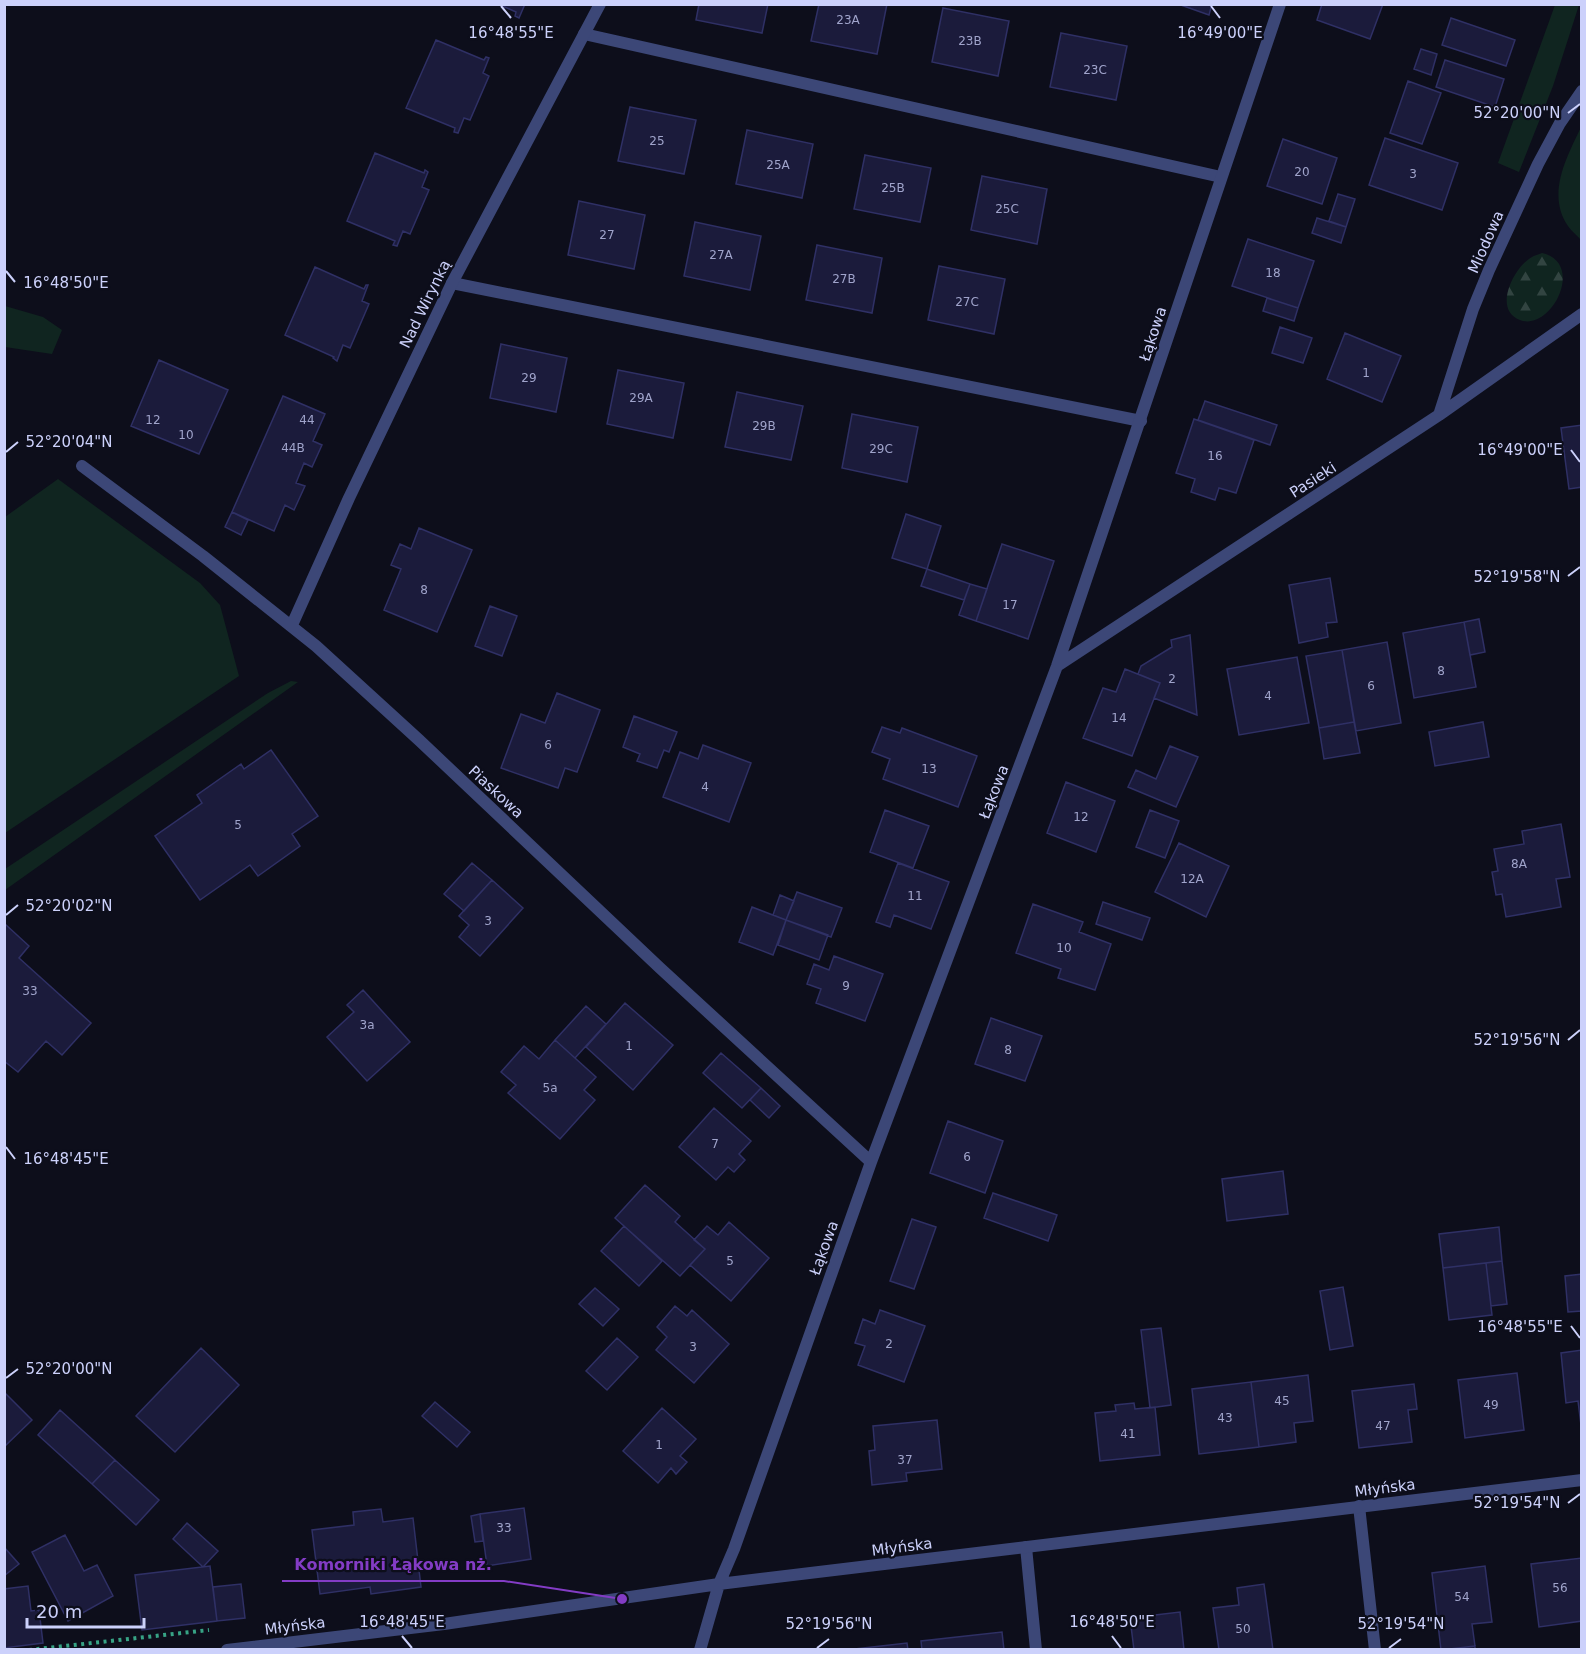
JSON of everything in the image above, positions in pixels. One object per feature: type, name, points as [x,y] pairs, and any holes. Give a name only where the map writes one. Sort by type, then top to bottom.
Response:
[{"type":"street","name":"Nad Wirynką","points":[[292,625],[349,498],[452,283],[600,4]]},
{"type":"street","name":"Łąkowa","points":[[700,1650],[719,1584],[734,1549],[871,1162],[1057,666],[1280,4]]},
{"type":"street","points":[[584,34],[1221,177]]},
{"type":"street","name":"Miodowa","points":[[1439,415],[1473,309],[1489,270],[1538,164],[1560,123],[1581,91]]},
{"type":"street","points":[[452,283],[1140,421]]},
{"type":"street","name":"Pasieki","points":[[1057,666],[1439,415],[1581,314]]},
{"type":"street","name":"Piaskowa","points":[[82,466],[292,625],[412,733],[660,968],[871,1162]]},
{"type":"street","name":"Młyńska","points":[[227,1650],[444,1624],[719,1584],[1581,1480]]},
{"type":"street","points":[[1359,1506],[1375,1650]]},
{"type":"street","points":[[1026,1547],[1036,1650]]},
{"type":"green space","points":[[1555,5],[1579,5],[1553,86],[1519,172],[1498,163]]},
{"type":"green space","points":[[1581,127],[1581,240],[1569,228],[1562,214],[1559,189],[1565,163]]},
{"type":"green space","points":[[1542,253],[1555,259],[1561,269],[1563,282],[1559,295],[1543,316],[1532,321],[1520,320],[1512,315],[1508,308],[1508,290],[1523,264]]},
{"type":"green space","points":[[5,306],[43,317],[62,330],[52,354],[5,347]]},
{"type":"green space","points":[[58,479],[200,583],[220,605],[239,676],[5,833],[5,517]]},
{"type":"green space","points":[[291,681],[298,682],[5,890],[5,869],[268,693]]},
{"type":"building","points":[[498,4],[525,4],[519,18],[515,16],[516,12]]},
{"type":"building","points":[[699,4],[768,4],[762,33],[696,20]]},
{"type":"building","points":[[819,4],[887,4],[877,54],[811,41]]},
{"type":"building","points":[[1178,4],[1212,4],[1209,15]]},
{"type":"building","points":[[1322,4],[1383,4],[1370,39],[1317,20]]},
{"type":"building","points":[[943,8],[1009,21],[998,76],[932,62]]},
{"type":"building","points":[[1451,18],[1515,40],[1506,66],[1442,45]]},
{"type":"building","points":[[1061,33],[1127,46],[1116,100],[1050,87]]},
{"type":"building","points":[[436,40],[484,60],[486,57],[489,58],[483,73],[489,76],[470,120],[464,118],[458,133],[454,132],[455,128],[406,108]]},
{"type":"building","points":[[1421,49],[1437,54],[1431,75],[1414,69]]},
{"type":"building","points":[[1445,60],[1504,79],[1495,107],[1436,87]]},
{"type":"building","points":[[1408,81],[1441,93],[1422,144],[1390,133]]},
{"type":"building","points":[[630,107],[696,120],[684,174],[618,161]]},
{"type":"building","points":[[747,130],[813,144],[802,198],[736,184]]},
{"type":"building","points":[[1385,138],[1458,163],[1442,210],[1369,185]]},
{"type":"building","points":[[1283,139],[1337,158],[1322,204],[1267,186]]},
{"type":"building","points":[[375,153],[424,173],[425,170],[428,172],[422,187],[429,190],[410,234],[403,231],[397,246],[393,245],[395,241],[347,221]]},
{"type":"building","points":[[865,155],[931,168],[920,222],[854,209]]},
{"type":"building","points":[[982,176],[1047,189],[1037,244],[971,230]]},
{"type":"building","points":[[1338,194],[1355,199],[1346,227],[1329,221]]},
{"type":"building","points":[[579,201],[645,215],[634,269],[568,255]]},
{"type":"building","points":[[1317,218],[1346,227],[1341,243],[1312,233]]},
{"type":"building","points":[[695,222],[761,236],[750,290],[684,276]]},
{"type":"building","points":[[1248,239],[1314,261],[1298,308],[1232,286]]},
{"type":"building","points":[[817,245],[882,258],[872,313],[806,300]]},
{"type":"building","points":[[939,266],[1005,279],[994,334],[928,320]]},
{"type":"building","points":[[315,267],[364,289],[368,285],[362,301],[369,304],[350,348],[343,345],[337,361],[334,357],[285,335]]},
{"type":"building","points":[[1267,298],[1298,308],[1294,321],[1263,311]]},
{"type":"building","points":[[1280,327],[1312,338],[1303,363],[1272,353]]},
{"type":"building","points":[[1345,333],[1401,356],[1382,402],[1327,379]]},
{"type":"building","points":[[501,344],[567,358],[556,412],[490,398]]},
{"type":"building","points":[[159,360],[228,390],[199,454],[131,426]]},
{"type":"building","points":[[618,370],[684,383],[673,438],[607,424]]},
{"type":"building","points":[[737,392],[803,406],[791,460],[725,447]]},
{"type":"building","points":[[283,396],[325,414],[313,441],[322,445],[312,467],[304,463],[296,483],[305,486],[294,510],[285,505],[274,531],[232,512]]},
{"type":"building","points":[[1205,401],[1277,425],[1270,445],[1198,420]]},
{"type":"building","points":[[852,414],[918,427],[907,482],[842,468]]},
{"type":"building","points":[[1194,419],[1254,440],[1236,493],[1219,488],[1215,500],[1191,492],[1195,479],[1176,473]]},
{"type":"building","points":[[1582,425],[1582,487],[1569,489],[1561,428]]},
{"type":"building","points":[[232,512],[248,520],[241,535],[225,527]]},
{"type":"building","points":[[906,514],[941,526],[927,569],[892,558]]},
{"type":"building","points":[[419,528],[472,550],[437,632],[384,610],[401,569],[391,565],[400,544],[411,549]]},
{"type":"building","points":[[1002,544],[1054,561],[1028,639],[976,621]]},
{"type":"building","points":[[927,569],[970,584],[964,600],[921,586]]},
{"type":"building","points":[[1330,578],[1337,622],[1326,623],[1328,637],[1299,643],[1289,585]]},
{"type":"building","points":[[970,584],[987,589],[976,621],[959,615]]},
{"type":"building","points":[[490,606],[517,616],[502,656],[475,646]]},
{"type":"building","points":[[1479,619],[1485,652],[1470,655],[1464,622]]},
{"type":"building","points":[[1464,622],[1476,687],[1414,698],[1403,633]]},
{"type":"building","points":[[1190,635],[1197,715],[1154,698],[1160,683],[1138,674],[1141,666],[1172,647],[1171,640]]},
{"type":"building","points":[[1387,642],[1401,723],[1356,731],[1342,650]]},
{"type":"building","points":[[1342,650],[1354,722],[1319,728],[1306,656]]},
{"type":"building","points":[[1297,657],[1309,723],[1239,735],[1227,669]]},
{"type":"building","points":[[1125,669],[1160,683],[1132,756],[1083,738],[1103,688],[1116,692]]},
{"type":"building","points":[[557,693],[600,710],[577,772],[565,768],[558,788],[501,768],[521,714],[545,723]]},
{"type":"building","points":[[634,716],[677,732],[669,752],[664,750],[657,768],[637,761],[640,754],[623,747]]},
{"type":"building","points":[[1354,722],[1360,753],[1324,759],[1319,728]]},
{"type":"building","points":[[1483,722],[1489,757],[1435,766],[1429,732]]},
{"type":"building","points":[[882,727],[900,733],[902,728],[977,756],[958,807],[883,779],[890,759],[872,752]]},
{"type":"building","points":[[703,745],[751,763],[729,822],[663,797],[680,752],[698,759]]},
{"type":"building","points":[[1170,746],[1198,757],[1176,807],[1128,787],[1136,770],[1156,779]]},
{"type":"building","points":[[271,750],[318,816],[292,834],[300,846],[258,876],[250,865],[200,900],[155,836],[202,803],[197,795],[241,764],[244,769]]},
{"type":"building","points":[[1066,782],[1115,801],[1096,852],[1047,833]]},
{"type":"building","points":[[885,810],[929,826],[913,868],[870,852]]},
{"type":"building","points":[[1150,810],[1179,821],[1165,858],[1136,847]]},
{"type":"building","points":[[1561,824],[1570,877],[1556,879],[1561,907],[1506,917],[1502,894],[1496,895],[1492,872],[1498,871],[1494,849],[1524,844],[1522,831]]},
{"type":"building","points":[[1179,843],[1229,866],[1206,917],[1155,892]]},
{"type":"building","points":[[472,863],[492,880],[464,911],[444,894]]},
{"type":"building","points":[[898,863],[949,882],[931,929],[894,915],[890,927],[876,922]]},
{"type":"building","points":[[492,880],[523,908],[480,956],[459,937],[469,925],[459,916]]},
{"type":"building","points":[[797,892],[842,908],[831,937],[786,920]]},
{"type":"building","points":[[780,895],[794,901],[786,920],[773,915]]},
{"type":"building","points":[[1103,902],[1150,918],[1142,940],[1096,924]]},
{"type":"building","points":[[1033,904],[1083,922],[1079,932],[1111,944],[1095,990],[1058,978],[1061,969],[1016,953]]},
{"type":"building","points":[[752,907],[786,920],[773,955],[739,942]]},
{"type":"building","points":[[786,920],[828,935],[819,960],[778,945]]},
{"type":"building","points":[[5,924],[29,946],[19,958],[91,1023],[62,1055],[46,1041],[18,1072],[4,1061]]},
{"type":"building","points":[[834,956],[883,974],[865,1021],[816,1003],[821,989],[807,984],[814,964],[829,970]]},
{"type":"building","points":[[363,990],[410,1042],[367,1081],[327,1037],[354,1012],[347,1005]]},
{"type":"building","points":[[625,1003],[673,1045],[633,1090],[586,1047]]},
{"type":"building","points":[[586,1006],[606,1024],[575,1058],[555,1040]]},
{"type":"building","points":[[991,1018],[1042,1036],[1025,1081],[975,1064]]},
{"type":"building","points":[[555,1040],[596,1077],[584,1090],[595,1100],[560,1139],[508,1093],[516,1085],[501,1072],[524,1046],[539,1059]]},
{"type":"building","points":[[721,1053],[761,1088],[742,1108],[703,1073]]},
{"type":"building","points":[[761,1088],[780,1106],[769,1118],[750,1100]]},
{"type":"building","points":[[714,1108],[751,1141],[739,1154],[745,1160],[734,1172],[728,1167],[716,1180],[679,1147]]},
{"type":"building","points":[[948,1121],[1003,1141],[985,1193],[930,1173]]},
{"type":"building","points":[[1283,1171],[1288,1214],[1227,1221],[1222,1179]]},
{"type":"building","points":[[645,1185],[680,1216],[675,1222],[705,1249],[680,1276],[615,1218]]},
{"type":"building","points":[[993,1193],[1057,1215],[1048,1241],[984,1218]]},
{"type":"building","points":[[912,1219],[936,1227],[914,1289],[890,1281]]},
{"type":"building","points":[[729,1222],[769,1258],[731,1301],[690,1265],[705,1249],[694,1240],[707,1226],[718,1235]]},
{"type":"building","points":[[624,1226],[662,1261],[639,1286],[601,1251]]},
{"type":"building","points":[[1499,1227],[1502,1261],[1443,1268],[1439,1234]]},
{"type":"building","points":[[1502,1261],[1507,1304],[1491,1306],[1486,1263]]},
{"type":"building","points":[[1486,1263],[1492,1315],[1449,1320],[1443,1268]]},
{"type":"building","points":[[1582,1274],[1582,1311],[1568,1312],[1565,1276]]},
{"type":"building","points":[[1343,1287],[1353,1346],[1330,1350],[1320,1291]]},
{"type":"building","points":[[595,1288],[619,1309],[603,1326],[579,1304]]},
{"type":"building","points":[[675,1306],[687,1316],[692,1310],[729,1344],[694,1383],[656,1350],[667,1337],[657,1327]]},
{"type":"building","points":[[880,1310],[925,1326],[904,1382],[858,1365],[865,1346],[855,1343],[863,1319],[875,1324]]},
{"type":"building","points":[[1161,1328],[1171,1405],[1150,1408],[1141,1330]]},
{"type":"building","points":[[617,1338],[638,1357],[607,1390],[586,1371]]},
{"type":"building","points":[[201,1348],[239,1385],[175,1452],[136,1416]]},
{"type":"building","points":[[1582,1350],[1581,1425],[1578,1401],[1566,1403],[1561,1353]]},
{"type":"building","points":[[1517,1373],[1524,1430],[1465,1438],[1458,1380]]},
{"type":"building","points":[[1308,1375],[1313,1421],[1294,1423],[1296,1442],[1259,1447],[1251,1382]]},
{"type":"building","points":[[1251,1382],[1259,1447],[1199,1454],[1192,1389]]},
{"type":"building","points":[[1414,1384],[1417,1409],[1408,1410],[1412,1442],[1359,1448],[1352,1391]]},
{"type":"building","points":[[4,1392],[32,1420],[4,1447]]},
{"type":"building","points":[[435,1402],[470,1432],[457,1447],[422,1416]]},
{"type":"building","points":[[1134,1403],[1135,1409],[1155,1407],[1160,1455],[1100,1461],[1095,1413],[1116,1411],[1115,1405]]},
{"type":"building","points":[[662,1408],[696,1439],[680,1456],[687,1462],[676,1474],[671,1468],[658,1483],[623,1451]]},
{"type":"building","points":[[60,1410],[115,1460],[92,1484],[38,1435]]},
{"type":"building","points":[[937,1420],[942,1469],[906,1473],[907,1481],[872,1485],[869,1451],[875,1450],[873,1426]]},
{"type":"building","points":[[115,1460],[159,1500],[136,1525],[92,1484]]},
{"type":"building","points":[[524,1508],[531,1559],[487,1566],[480,1514]]},
{"type":"building","points":[[381,1509],[383,1522],[413,1518],[421,1587],[371,1594],[370,1587],[320,1594],[312,1530],[354,1525],[353,1512]]},
{"type":"building","points":[[480,1514],[483,1541],[475,1542],[471,1516]]},
{"type":"building","points":[[187,1523],[218,1551],[203,1567],[173,1539]]},
{"type":"building","points":[[65,1535],[84,1571],[97,1565],[113,1596],[68,1621],[32,1552]]},
{"type":"building","points":[[4,1547],[19,1564],[4,1576]]},
{"type":"building","points":[[1582,1558],[1582,1621],[1539,1627],[1531,1564]]},
{"type":"building","points":[[210,1566],[217,1621],[142,1630],[135,1575]]},
{"type":"building","points":[[1485,1566],[1492,1622],[1472,1624],[1475,1646],[1441,1650],[1432,1573]]},
{"type":"building","points":[[241,1584],[245,1618],[217,1621],[213,1587]]},
{"type":"building","points":[[1264,1584],[1273,1650],[1219,1650],[1213,1608],[1239,1605],[1237,1588]]},
{"type":"building","points":[[28,1586],[31,1611],[39,1610],[43,1643],[4,1648],[4,1589]]},
{"type":"building","points":[[1180,1612],[1184,1650],[1134,1650],[1130,1618]]},
{"type":"building","points":[[1002,1632],[1004,1650],[922,1650],[921,1641]]},
{"type":"building","points":[[907,1643],[908,1650],[855,1650],[855,1649]]},
{"type":"building","points":[[1475,1646],[1475,1650],[1443,1650]]},
{"type":"place","name":"Komorniki Łąkowa nż.","points":[[622,1599]]}]
